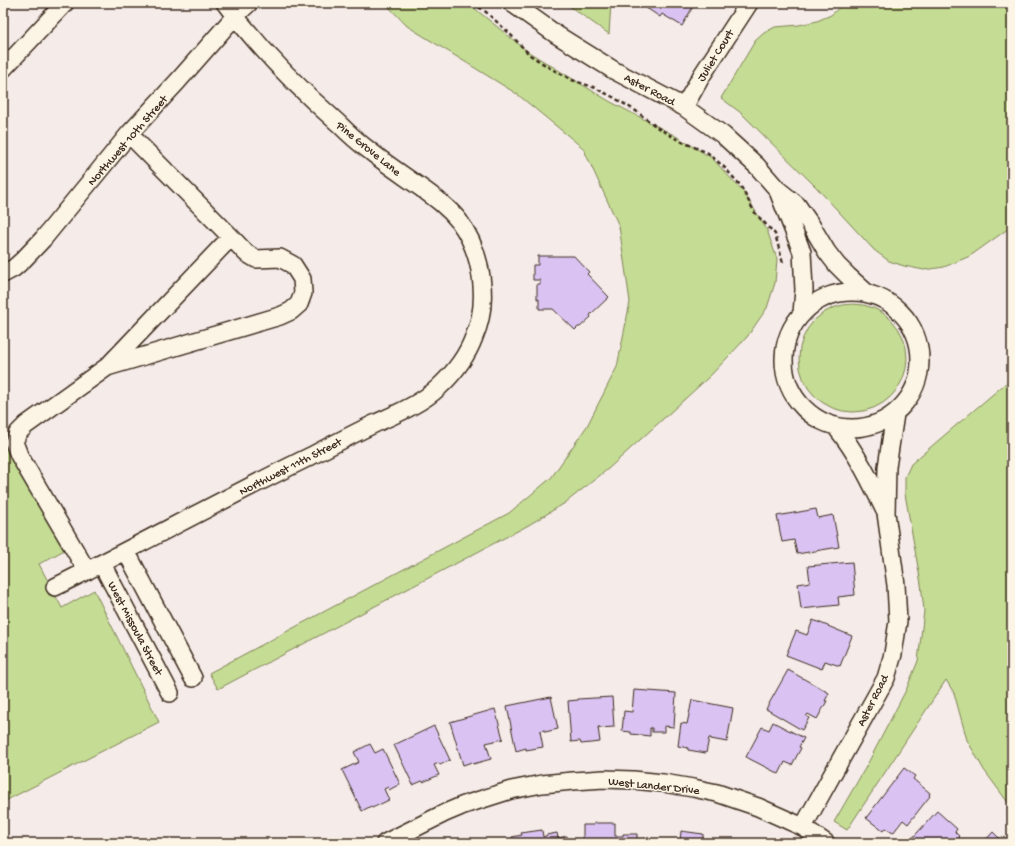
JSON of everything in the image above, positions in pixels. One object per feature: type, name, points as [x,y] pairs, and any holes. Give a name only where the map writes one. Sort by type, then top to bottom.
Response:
[{"type":"street","points":[[3,70],[65,3]]},
{"type":"street","name":"Northwest 10th Street","points":[[3,274],[14,268],[23,260],[129,134],[178,81],[230,10],[249,3]]},
{"type":"street","name":"Aster Road","points":[[512,3],[556,35],[615,71],[684,107],[723,134],[758,166],[777,189],[797,205],[837,265],[868,294]]},
{"type":"street","name":"Juliet Court","points":[[684,107],[702,74],[749,3]]},
{"type":"street","name":"Pine Grove Lane","points":[[230,10],[273,60],[314,102],[368,150],[443,204],[459,221],[472,242],[478,260],[483,304]]},
{"type":"street","points":[[107,367],[280,316],[291,311],[299,304],[303,293],[302,279],[293,265],[280,258],[256,259],[246,253],[232,237],[129,134]]},
{"type":"street","name":"Aster Road","points":[[777,189],[802,252],[804,290],[802,313]]},
{"type":"street","points":[[107,367],[232,237]]},
{"type":"street","points":[[850,292],[868,294],[886,301],[901,313],[913,329],[919,346],[921,364],[917,382],[910,398],[895,414],[877,425],[857,429],[836,427],[817,420],[802,407],[790,391],[784,371],[784,350],[790,330],[802,313],[816,302],[832,294],[850,292]]},
{"type":"street","name":"Northwest 11th Street","points":[[55,587],[291,465],[415,405],[438,388],[460,365],[475,337],[483,304]]},
{"type":"street","name":"West Missoula Street","points":[[107,367],[26,425],[18,433],[14,442],[19,455],[94,567],[170,693]]},
{"type":"street","name":"Aster Road","points":[[803,828],[886,678],[893,654],[898,620],[896,585],[886,513],[887,467],[895,414]]},
{"type":"street","name":"Aster Road","points":[[836,427],[847,440],[866,472],[886,513]]},
{"type":"street","points":[[126,551],[193,678]]},
{"type":"street","name":"West Lander Drive","points":[[385,843],[444,813],[511,790],[542,784],[604,779],[663,783],[717,793],[758,807],[803,828],[826,843]]},
{"type":"path","points":[[473,3],[503,27],[530,55],[550,68],[572,80],[594,87],[613,96],[658,128],[680,141],[708,153],[725,168],[740,185],[755,213],[775,234],[783,263]]},
{"type":"green space","points":[[385,3],[468,3],[527,51],[609,101],[674,135],[712,158],[745,194],[767,230],[777,259],[775,283],[767,308],[747,337],[711,375],[608,469],[565,503],[527,526],[218,689],[209,673],[509,513],[551,478],[587,426],[617,367],[630,302],[619,226],[583,148],[517,94],[407,26]]},
{"type":"green space","points":[[565,3],[611,3],[609,34]]},
{"type":"green space","points":[[844,3],[1012,3],[1012,226],[970,256],[944,267],[924,270],[889,261],[874,250],[816,187],[741,113],[721,98],[755,41],[764,33],[775,27],[799,25],[817,21],[831,15]]},
{"type":"green space","points":[[853,304],[874,308],[891,320],[903,337],[907,358],[903,379],[891,396],[874,408],[853,412],[832,408],[815,396],[803,379],[799,358],[803,337],[815,320],[832,308]]},
{"type":"green space","points":[[1012,378],[1012,808],[984,770],[967,740],[954,693],[946,680],[847,830],[834,822],[867,765],[906,690],[918,661],[924,611],[921,584],[905,494],[905,477],[911,464]]},
{"type":"green space","points":[[3,437],[68,548],[39,564],[62,608],[94,590],[159,722],[3,802]]},
{"type":"building","points":[[637,3],[652,3],[648,9]]},
{"type":"building","points":[[652,3],[695,3],[682,26],[662,14],[660,17],[648,9]]},
{"type":"building","points":[[538,256],[574,256],[589,272],[587,274],[609,297],[590,315],[591,317],[575,330],[553,309],[539,309],[537,284],[540,284],[540,280],[533,280],[533,265],[538,265]]},
{"type":"building","points":[[816,509],[818,518],[833,515],[839,547],[797,554],[794,540],[782,542],[777,516]]},
{"type":"building","points":[[852,562],[855,595],[838,597],[839,605],[801,609],[798,584],[810,582],[808,566]]},
{"type":"building","points":[[813,620],[852,636],[840,666],[825,661],[822,669],[786,655],[796,631],[807,635]]},
{"type":"building","points":[[788,670],[829,693],[825,701],[827,701],[817,719],[808,714],[806,716],[809,718],[802,730],[766,709]]},
{"type":"building","points":[[634,690],[676,693],[674,727],[664,726],[664,732],[652,732],[652,728],[650,728],[650,736],[631,734],[631,732],[622,731],[624,711],[632,712]]},
{"type":"building","points":[[551,697],[558,729],[545,732],[545,730],[540,731],[543,747],[526,750],[526,748],[516,751],[507,706]]},
{"type":"building","points":[[612,697],[614,727],[598,727],[600,742],[581,744],[580,741],[571,742],[568,701]]},
{"type":"building","points":[[692,700],[733,708],[727,742],[709,738],[706,753],[688,750],[688,748],[678,746],[681,723],[687,724]]},
{"type":"building","points":[[495,709],[503,739],[486,743],[491,759],[463,765],[450,722]]},
{"type":"building","points":[[773,722],[804,738],[799,747],[801,748],[792,765],[785,762],[779,774],[746,757],[762,727],[769,730]]},
{"type":"building","points":[[434,726],[450,760],[440,765],[439,763],[434,765],[439,775],[413,785],[394,745]]},
{"type":"building","points":[[370,744],[375,753],[383,749],[400,784],[389,790],[388,787],[384,789],[389,800],[372,808],[371,806],[362,811],[342,770],[359,762],[354,752]]},
{"type":"building","points":[[904,768],[915,776],[913,779],[930,793],[930,796],[908,824],[903,820],[893,833],[885,828],[883,831],[866,818]]},
{"type":"building","points":[[937,811],[957,829],[955,832],[960,837],[954,843],[908,843]]},
{"type":"building","points":[[594,823],[615,823],[615,836],[623,836],[623,834],[637,834],[637,843],[583,843],[583,825],[594,825]]},
{"type":"building","points":[[542,830],[543,837],[557,833],[558,838],[567,836],[568,843],[514,843],[512,837],[522,835],[521,833]]},
{"type":"building","points":[[681,831],[703,834],[703,843],[680,843]]},
{"type":"building","points":[[993,832],[1004,843],[983,843]]}]
